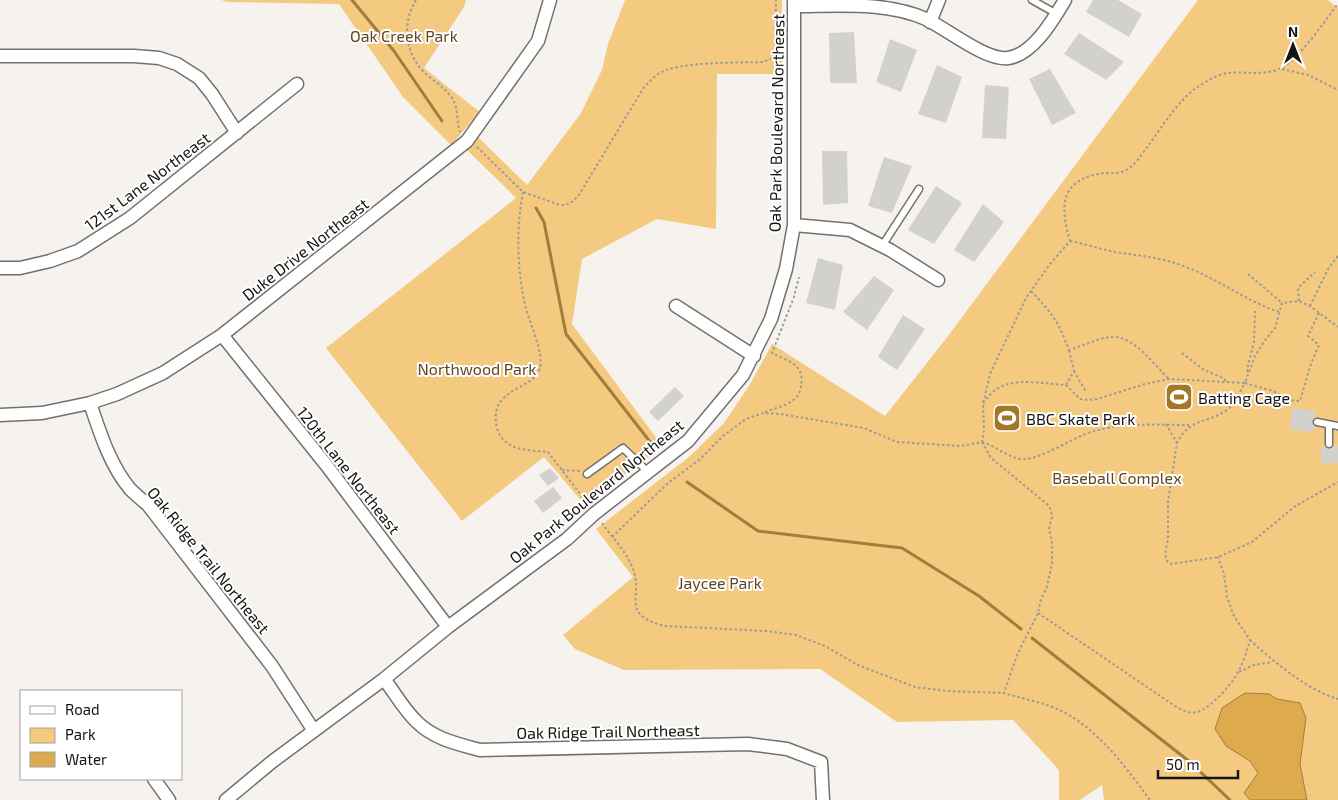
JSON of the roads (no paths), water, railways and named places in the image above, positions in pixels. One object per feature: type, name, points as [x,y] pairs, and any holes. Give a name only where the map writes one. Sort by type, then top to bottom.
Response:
[{"type":"street","name":"Duke Drive Northeast","points":[[0,415],[42,413],[90,403],[118,394],[163,373],[222,335],[469,138],[538,40],[550,0]]},
{"type":"street","points":[[930,22],[939,0]]},
{"type":"street","points":[[794,3],[873,6],[892,9],[930,22],[972,46],[1000,59],[1025,53],[1056,14],[1064,0]]},
{"type":"street","name":"Oak Park Boulevard Northeast","points":[[226,800],[242,795],[273,761],[567,539],[594,514],[688,442],[743,375],[771,319],[786,269],[794,225],[794,3]]},
{"type":"street","points":[[0,56],[134,56],[159,58],[178,64],[199,78],[212,94],[237,133]]},
{"type":"street","name":"121st Lane Northeast","points":[[0,268],[20,268],[78,252],[130,218],[297,84]]},
{"type":"street","points":[[794,225],[850,230],[882,246],[938,280]]},
{"type":"street","points":[[676,306],[754,356]]},
{"type":"street","name":"120th Lane Northeast","points":[[222,335],[328,466],[448,627]]},
{"type":"street","name":"Oak Ridge Trail Northeast","points":[[90,403],[103,441],[118,472],[148,506],[272,666],[314,731]]},
{"type":"street","name":"Oak Ridge Trail Northeast","points":[[384,679],[417,722],[434,735],[451,743],[480,750],[748,744],[786,749],[821,762],[822,800]]},
{"type":"street","points":[[155,780],[169,800]]},
{"type":"lane","points":[[1032,0],[1056,14]]},
{"type":"lane","points":[[882,246],[919,189]]},
{"type":"lane","points":[[1316,422],[1338,426]]},
{"type":"lane","points":[[1328,424],[1328,444]]},
{"type":"lane","points":[[587,474],[623,448],[648,472]]},
{"type":"water","points":[[1245,693],[1269,694],[1277,699],[1300,703],[1306,718],[1300,764],[1307,800],[1250,800],[1244,793],[1258,773],[1250,761],[1226,746],[1215,729],[1222,708]]},
{"type":"waterway","points":[[352,0],[394,51],[442,121]]},
{"type":"waterway","points":[[536,208],[544,222],[566,334],[651,443]]},
{"type":"waterway","points":[[687,482],[758,531],[902,548],[979,596],[1021,629]]},
{"type":"waterway","points":[[1032,638],[1190,762],[1230,800]]},
{"type":"place","name":"Batting Cage","points":[[1179,397]]},
{"type":"place","name":"BBC Skate Park","points":[[1007,418]]},
{"type":"park label","name":"Oak Creek Park","points":[[404,35]]},
{"type":"park label","name":"Northwood Park","points":[[477,368]]},
{"type":"park label","name":"Baseball Complex","points":[[1117,477]]},
{"type":"park label","name":"Jaycee Park","points":[[720,582]]}]
